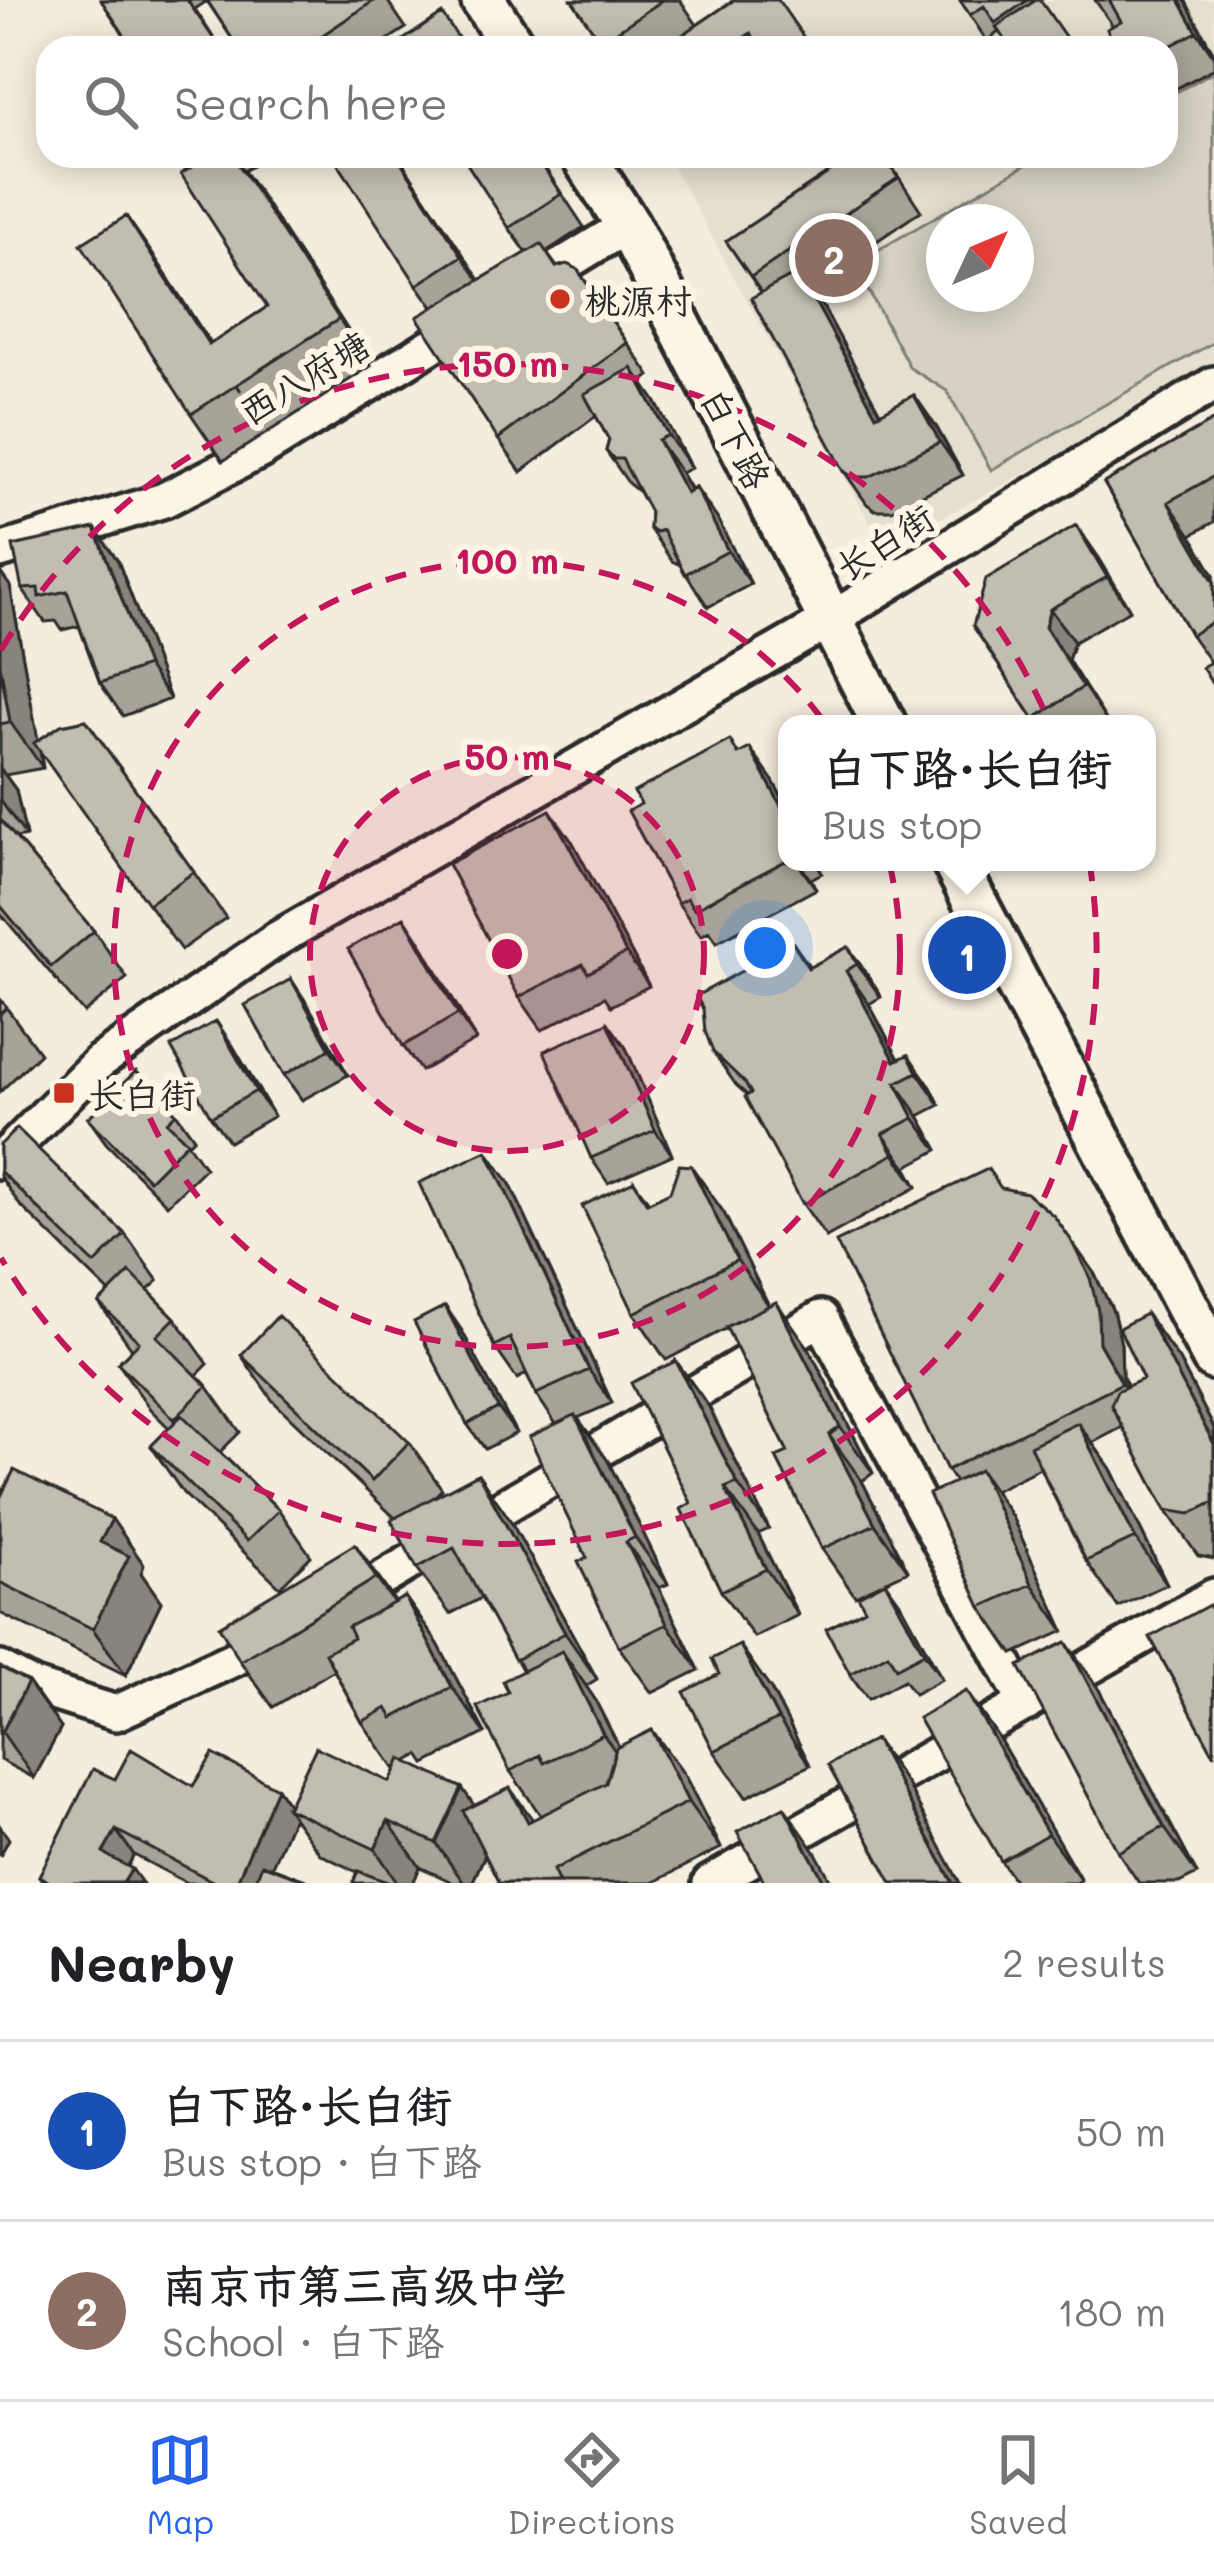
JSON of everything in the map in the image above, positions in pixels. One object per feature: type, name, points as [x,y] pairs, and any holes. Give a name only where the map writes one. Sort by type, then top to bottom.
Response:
[{"type":"main road","points":[[482,0],[506,36]]},
{"type":"main road","name":"白下路","points":[[592,168],[628,225],[879,715]]},
{"type":"main road","points":[[959,871],[1214,1358]]},
{"type":"street","name":"西八府塘","points":[[0,551],[164,500],[262,450],[628,225]]},
{"type":"street","name":"长白街","points":[[0,1161],[99,1062],[277,940],[830,620],[1214,384]]},
{"type":"street","points":[[0,1670],[34,1688],[116,1713],[292,1632],[821,1318],[1026,1704]]},
{"type":"street","points":[[710,1883],[1214,1596]]},
{"type":"shaded area","points":[[756,0],[1214,0],[1214,371],[928,525],[876,534],[674,168],[1178,168],[1178,36],[704,36]]},
{"type":"shaded area","points":[[1214,71],[1214,342],[991,470],[947,391],[910,368],[854,264],[926,222],[926,312],[1034,312],[1034,204],[958,204],[1020,168],[1178,168],[1178,91]]},
{"type":"building","points":[[101,0],[187,0],[212,36],[125,36]]},
{"type":"building","points":[[207,0],[375,0],[321,36],[230,36]]},
{"type":"building","points":[[572,0],[663,0],[610,36],[597,36]]},
{"type":"building","points":[[734,0],[778,0],[803,36],[751,33],[681,36]]},
{"type":"building","points":[[960,0],[1028,0],[995,23],[984,6],[970,15]]},
{"type":"building","points":[[1040,0],[1065,36],[1002,36],[996,27]]},
{"type":"building","points":[[1109,0],[1179,0],[1197,32],[1178,42],[1178,36],[1111,36],[1107,29],[1121,21]]},
{"type":"building","points":[[442,14],[457,36],[409,36]]},
{"type":"building","points":[[190,168],[241,168],[339,319],[191,414],[81,244],[126,216],[209,345],[267,307],[181,174]]},
{"type":"building","points":[[341,168],[405,168],[462,256],[417,285]]},
{"type":"building","points":[[470,168],[544,168],[561,194],[509,228]]},
{"type":"building","points":[[836,168],[892,168],[898,178],[751,277],[726,241]]},
{"type":"building","points":[[541,244],[556,267],[567,264],[577,269],[627,343],[498,439],[417,317]]},
{"type":"building","points":[[799,272],[876,415],[914,395],[940,442],[869,477],[852,477],[844,471],[751,298]]},
{"type":"building","points":[[632,368],[668,435],[658,440],[686,493],[695,487],[728,551],[685,574],[662,530],[649,528],[650,512],[622,459],[606,451],[609,440],[584,394]]},
{"type":"building","points":[[1214,420],[1214,476],[1168,502],[1214,582],[1214,621],[1191,635],[1104,483]]},
{"type":"building","points":[[1076,525],[1107,577],[1050,609],[1045,627],[1083,687],[1040,715],[1031,715],[973,626],[986,579]]},
{"type":"building","points":[[95,528],[147,666],[100,683],[67,591],[39,597],[38,588],[22,589],[13,546]]},
{"type":"building","points":[[1214,660],[1214,687],[1202,667]]},
{"type":"building","points":[[0,665],[10,722],[0,724]]},
{"type":"building","points":[[86,720],[194,872],[148,904],[34,743],[61,725]]},
{"type":"building","points":[[730,740],[738,754],[750,748],[778,800],[778,865],[694,909],[687,898],[678,903],[628,811],[641,804],[634,792]]},
{"type":"building","points":[[550,810],[626,953],[588,973],[583,964],[519,997],[448,864]]},
{"type":"building","points":[[0,819],[94,931],[51,967],[0,905]]},
{"type":"building","points":[[404,917],[458,1014],[403,1046],[348,949]]},
{"type":"building","points":[[793,943],[808,968],[848,947],[857,964],[846,971],[895,1061],[908,1055],[917,1072],[896,1083],[914,1118],[883,1134],[894,1154],[803,1204],[745,1097],[751,1093],[713,1052],[696,996]]},
{"type":"building","points":[[291,979],[330,1049],[284,1075],[245,1005]]},
{"type":"building","points":[[216,1021],[256,1091],[211,1117],[171,1047]]},
{"type":"building","points":[[608,1023],[655,1130],[591,1158],[544,1051]]},
{"type":"building","points":[[136,1071],[176,1113],[167,1122],[187,1142],[149,1180],[88,1118]]},
{"type":"building","points":[[17,1128],[125,1234],[95,1264],[0,1171],[0,1145]]},
{"type":"building","points":[[487,1151],[589,1370],[536,1394],[510,1338],[494,1346],[419,1183]]},
{"type":"building","points":[[679,1165],[691,1166],[737,1260],[634,1313],[582,1206],[634,1181],[647,1203],[670,1192]]},
{"type":"building","points":[[988,1169],[1001,1188],[1027,1193],[1054,1216],[1071,1240],[1090,1278],[1099,1343],[1122,1383],[947,1470],[836,1242]]},
{"type":"building","points":[[130,1272],[175,1318],[157,1336],[207,1386],[174,1419],[118,1363],[139,1342],[99,1303]]},
{"type":"building","points":[[776,1302],[840,1427],[829,1435],[875,1524],[822,1549],[776,1457],[788,1452],[726,1327]]},
{"type":"building","points":[[445,1306],[498,1408],[467,1424],[414,1322]]},
{"type":"building","points":[[1146,1314],[1214,1444],[1214,1502],[1190,1514],[1166,1510],[1111,1405],[1117,1391],[1143,1379],[1119,1328]]},
{"type":"building","points":[[278,1316],[409,1442],[372,1481],[241,1355]]},
{"type":"building","points":[[676,1361],[737,1483],[725,1488],[766,1569],[721,1591],[681,1509],[691,1503],[631,1383]]},
{"type":"building","points":[[182,1415],[279,1510],[247,1541],[151,1446]]},
{"type":"building","points":[[575,1415],[635,1537],[626,1542],[667,1624],[619,1647],[578,1562],[587,1558],[529,1437]]},
{"type":"building","points":[[1078,1423],[1135,1538],[1086,1561],[1030,1446]]},
{"type":"building","points":[[14,1470],[112,1519],[100,1542],[129,1556],[93,1629],[0,1582],[0,1498]]},
{"type":"building","points":[[980,1470],[1032,1584],[981,1607],[929,1494]]},
{"type":"building","points":[[478,1474],[565,1633],[515,1660],[454,1548],[417,1568],[391,1520]]},
{"type":"building","points":[[355,1544],[376,1578],[240,1661],[219,1626]]},
{"type":"building","points":[[885,1582],[924,1653],[896,1668],[888,1654],[850,1674],[826,1629],[865,1609],[858,1596]]},
{"type":"building","points":[[405,1597],[452,1687],[393,1718],[387,1708],[362,1722],[325,1653],[353,1638],[348,1627]]},
{"type":"building","points":[[1209,1605],[1214,1614],[1214,1755],[1150,1637]]},
{"type":"building","points":[[1066,1642],[1164,1827],[1118,1852],[1019,1666]]},
{"type":"building","points":[[740,1645],[778,1719],[714,1751],[684,1692],[719,1674],[712,1659]]},
{"type":"building","points":[[562,1651],[603,1734],[544,1763],[540,1755],[510,1771],[477,1707],[508,1692],[503,1681]]},
{"type":"building","points":[[0,1667],[28,1682],[2,1732],[0,1731]]},
{"type":"building","points":[[966,1691],[1048,1834],[1001,1861],[918,1718]]},
{"type":"building","points":[[652,1730],[688,1802],[553,1870],[559,1883],[499,1883],[463,1811],[510,1788],[528,1822],[606,1783],[616,1748]]},
{"type":"building","points":[[875,1739],[953,1883],[892,1883],[828,1765]]},
{"type":"building","points":[[316,1747],[390,1782],[401,1759],[462,1788],[436,1843],[388,1821],[375,1849],[287,1808]]},
{"type":"building","points":[[131,1749],[193,1786],[213,1754],[277,1788],[236,1883],[216,1883],[116,1830],[103,1853],[132,1869],[123,1883],[51,1883],[39,1876],[93,1769],[115,1779]]},
{"type":"building","points":[[784,1807],[825,1883],[765,1883],[737,1832]]},
{"type":"building","points":[[262,1864],[313,1883],[255,1883]]},
{"type":"building","points":[[358,1871],[390,1883],[353,1883]]},
{"type":"place","name":"南京市第三高级中学","points":[[834,258]]},
{"type":"place","name":"桃源村","points":[[560,299]]},
{"type":"place","name":"白下路·长白街","points":[[967,955]]},
{"type":"place","name":"长白街","points":[[64,1093]]}]
